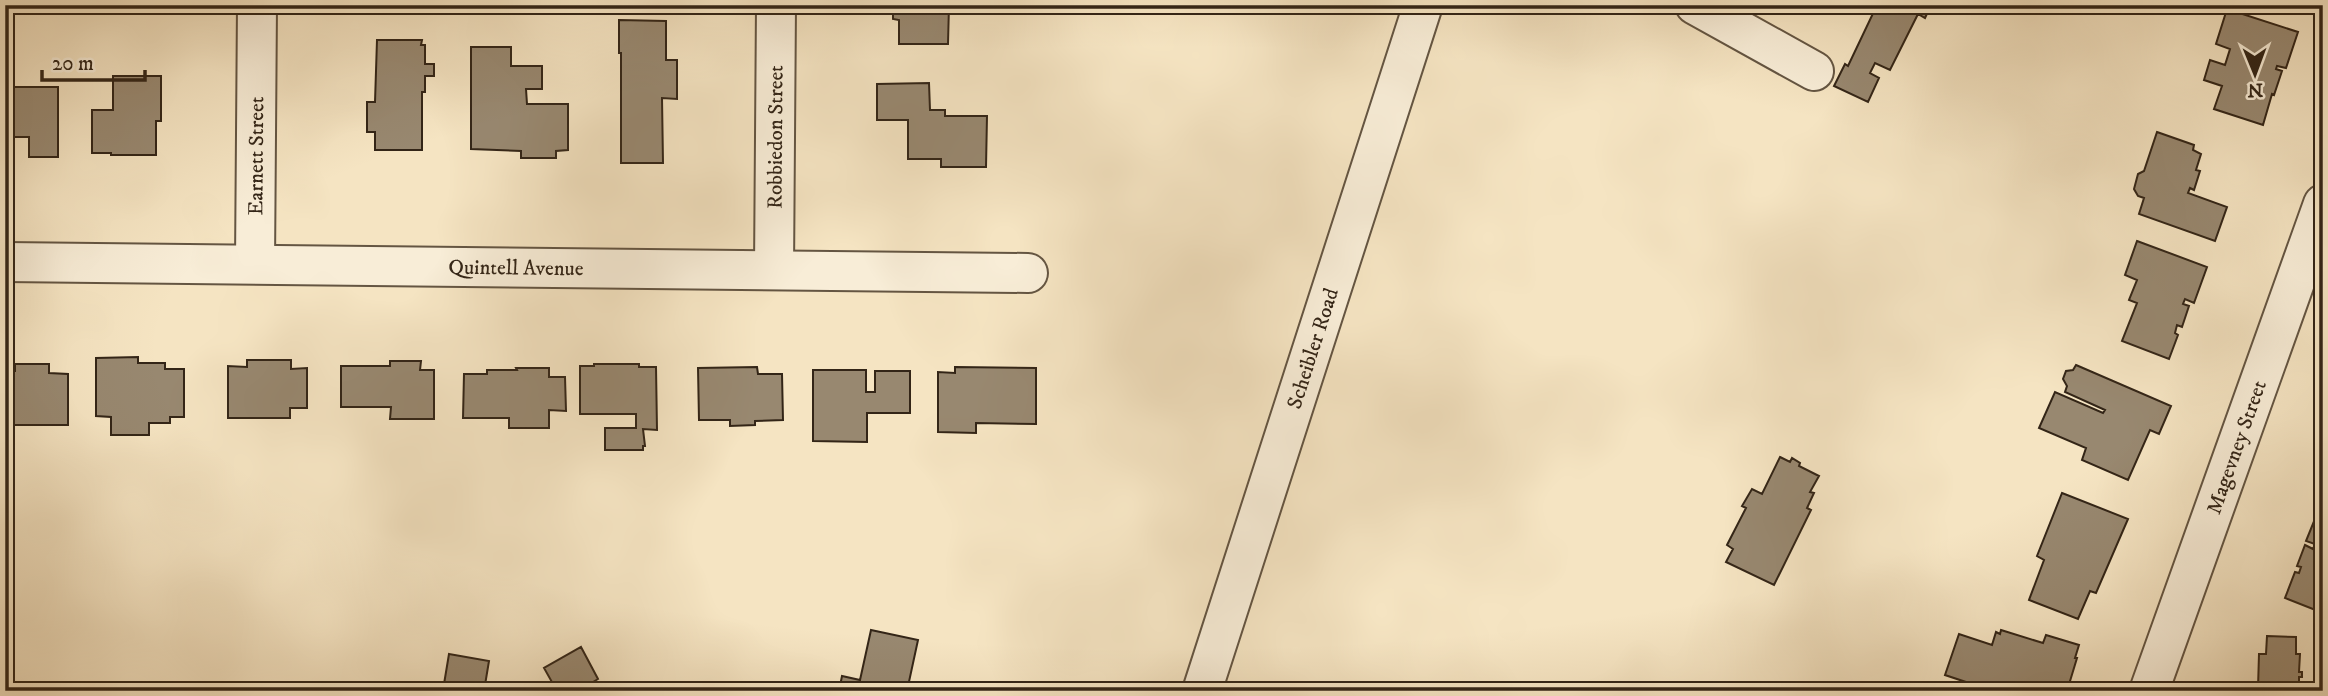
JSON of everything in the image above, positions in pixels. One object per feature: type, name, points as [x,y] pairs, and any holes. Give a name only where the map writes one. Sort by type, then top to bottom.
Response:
[{"type":"street","name":"Earnett Street","points":[[255,264],[257,5]]},
{"type":"street","name":"Robbiedon Street","points":[[774,270],[776,5]]},
{"type":"street","name":"Scheibler Road","points":[[1202,691],[1423,5]]},
{"type":"street","points":[[1695,5],[1814,71]]},
{"type":"street","name":"Magevney Street","points":[[2149,691],[2323,204]]},
{"type":"street","name":"Quintell Avenue","points":[[5,262],[1028,273]]},
{"type":"building","points":[[893,5],[949,5],[948,44],[899,44],[899,20],[893,19]]},
{"type":"building","points":[[1877,5],[1931,5],[1925,18],[1918,14],[1890,70],[1875,63],[1870,73],[1879,78],[1868,102],[1834,86],[1845,64],[1848,66]]},
{"type":"building","points":[[2227,9],[2298,32],[2286,68],[2277,66],[2276,69],[2282,71],[2263,125],[2214,109],[2222,86],[2204,80],[2210,60],[2225,65],[2230,49],[2216,44]]},
{"type":"building","points":[[619,20],[666,21],[666,60],[677,60],[677,99],[662,98],[663,163],[621,163]]},
{"type":"building","points":[[377,40],[422,40],[421,45],[425,45],[425,64],[434,64],[434,76],[425,76],[425,92],[422,92],[422,150],[375,150],[375,132],[367,132],[367,102],[375,102]]},
{"type":"building","points":[[471,47],[511,47],[511,66],[542,66],[542,89],[526,89],[527,104],[568,104],[568,150],[556,151],[556,158],[521,158],[521,151],[471,149]]},
{"type":"building","points":[[113,76],[161,76],[161,121],[156,121],[156,155],[92,153],[92,110],[113,110]]},
{"type":"building","points":[[929,83],[930,110],[945,110],[945,116],[987,116],[986,167],[941,167],[941,159],[908,159],[908,120],[877,120],[877,84]]},
{"type":"building","points":[[5,87],[58,87],[58,157],[29,157],[29,137],[5,137]]},
{"type":"building","points":[[2157,132],[2194,145],[2193,150],[2201,154],[2196,170],[2200,171],[2194,190],[2190,188],[2188,193],[2227,207],[2215,241],[2139,214],[2144,198],[2138,196],[2134,189],[2138,174],[2144,171]]},
{"type":"building","points":[[2137,241],[2207,267],[2194,303],[2185,299],[2183,304],[2189,306],[2182,327],[2177,325],[2175,333],[2178,335],[2169,359],[2122,341],[2137,303],[2129,300],[2137,280],[2125,275]]},
{"type":"building","points":[[138,357],[138,363],[165,363],[165,369],[184,369],[184,417],[170,417],[170,423],[149,423],[149,435],[111,435],[111,417],[96,416],[96,358]]},
{"type":"building","points":[[247,360],[291,360],[291,369],[307,368],[307,408],[290,408],[290,418],[228,418],[228,366],[247,367]]},
{"type":"building","points":[[390,361],[421,361],[420,370],[434,370],[434,419],[390,419],[391,407],[341,407],[341,366],[390,366]]},
{"type":"building","points":[[15,364],[49,364],[49,373],[68,374],[68,425],[5,425],[5,371],[15,371]]},
{"type":"building","points":[[639,364],[639,367],[656,367],[657,430],[643,429],[643,450],[605,450],[605,428],[636,428],[636,414],[580,414],[580,366]]},
{"type":"building","points":[[2076,365],[2171,406],[2159,434],[2150,430],[2128,480],[2082,460],[2086,448],[2039,428],[2055,392],[2103,413],[2105,410],[2065,392],[2067,386],[2063,379],[2066,371],[2073,370]]},
{"type":"building","points":[[757,367],[758,374],[782,374],[783,420],[755,421],[755,425],[730,426],[730,420],[699,420],[698,368]]},
{"type":"building","points":[[955,367],[1036,368],[1036,424],[976,423],[976,433],[938,432],[938,372],[955,373]]},
{"type":"building","points":[[516,368],[549,368],[549,377],[565,377],[566,411],[549,410],[549,428],[509,428],[509,418],[463,418],[464,374],[487,374],[487,370],[517,370]]},
{"type":"building","points":[[813,370],[866,370],[866,392],[875,392],[875,371],[910,371],[910,413],[867,413],[867,442],[813,441]]},
{"type":"building","points":[[1780,457],[1790,462],[1792,458],[1800,463],[1799,466],[1819,476],[1810,492],[1814,493],[1807,508],[1811,510],[1774,585],[1726,562],[1733,549],[1727,545],[1746,508],[1742,506],[1752,489],[1762,494]]},
{"type":"building","points":[[2062,493],[2128,519],[2096,593],[2090,591],[2078,619],[2029,600],[2044,560],[2037,556]]},
{"type":"building","points":[[2321,504],[2323,613],[2285,598],[2295,572],[2299,573],[2301,567],[2297,566],[2305,545],[2313,549],[2315,544],[2306,541]]},
{"type":"building","points":[[871,630],[918,640],[907,691],[839,691],[842,676],[860,680]]},
{"type":"building","points":[[2001,630],[2043,643],[2046,635],[2079,645],[2067,691],[1977,691],[1978,686],[1945,675],[1959,634],[1992,645],[1996,632],[2000,634]]},
{"type":"building","points":[[2267,636],[2296,637],[2296,654],[2300,654],[2299,672],[2302,672],[2302,677],[2299,677],[2299,691],[2248,691],[2248,688],[2258,688],[2259,654],[2266,654]]},
{"type":"building","points":[[581,647],[598,679],[578,691],[557,691],[544,668]]},
{"type":"building","points":[[449,654],[489,661],[484,691],[443,690]]}]
